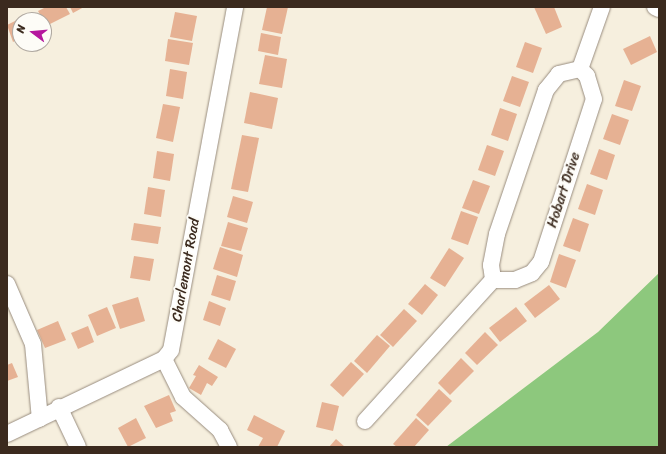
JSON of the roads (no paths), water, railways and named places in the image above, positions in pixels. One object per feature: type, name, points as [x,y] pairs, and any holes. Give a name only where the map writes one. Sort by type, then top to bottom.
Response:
[{"type":"street","name":"Charlemont Road","points":[[164,359],[171,350],[235,7]]},
{"type":"street","points":[[366,421],[493,280],[491,265],[497,234],[546,90],[559,74],[580,69],[602,7]]},
{"type":"street","points":[[655,7],[659,9]]},
{"type":"street","name":"Hobart Drive","points":[[493,280],[515,280],[532,273],[541,262],[594,99],[592,86],[580,69]]},
{"type":"street","points":[[7,284],[33,344],[40,419]]},
{"type":"street","points":[[7,434],[164,359],[183,397],[220,430],[230,447]]},
{"type":"street","points":[[59,408],[78,447]]}]
